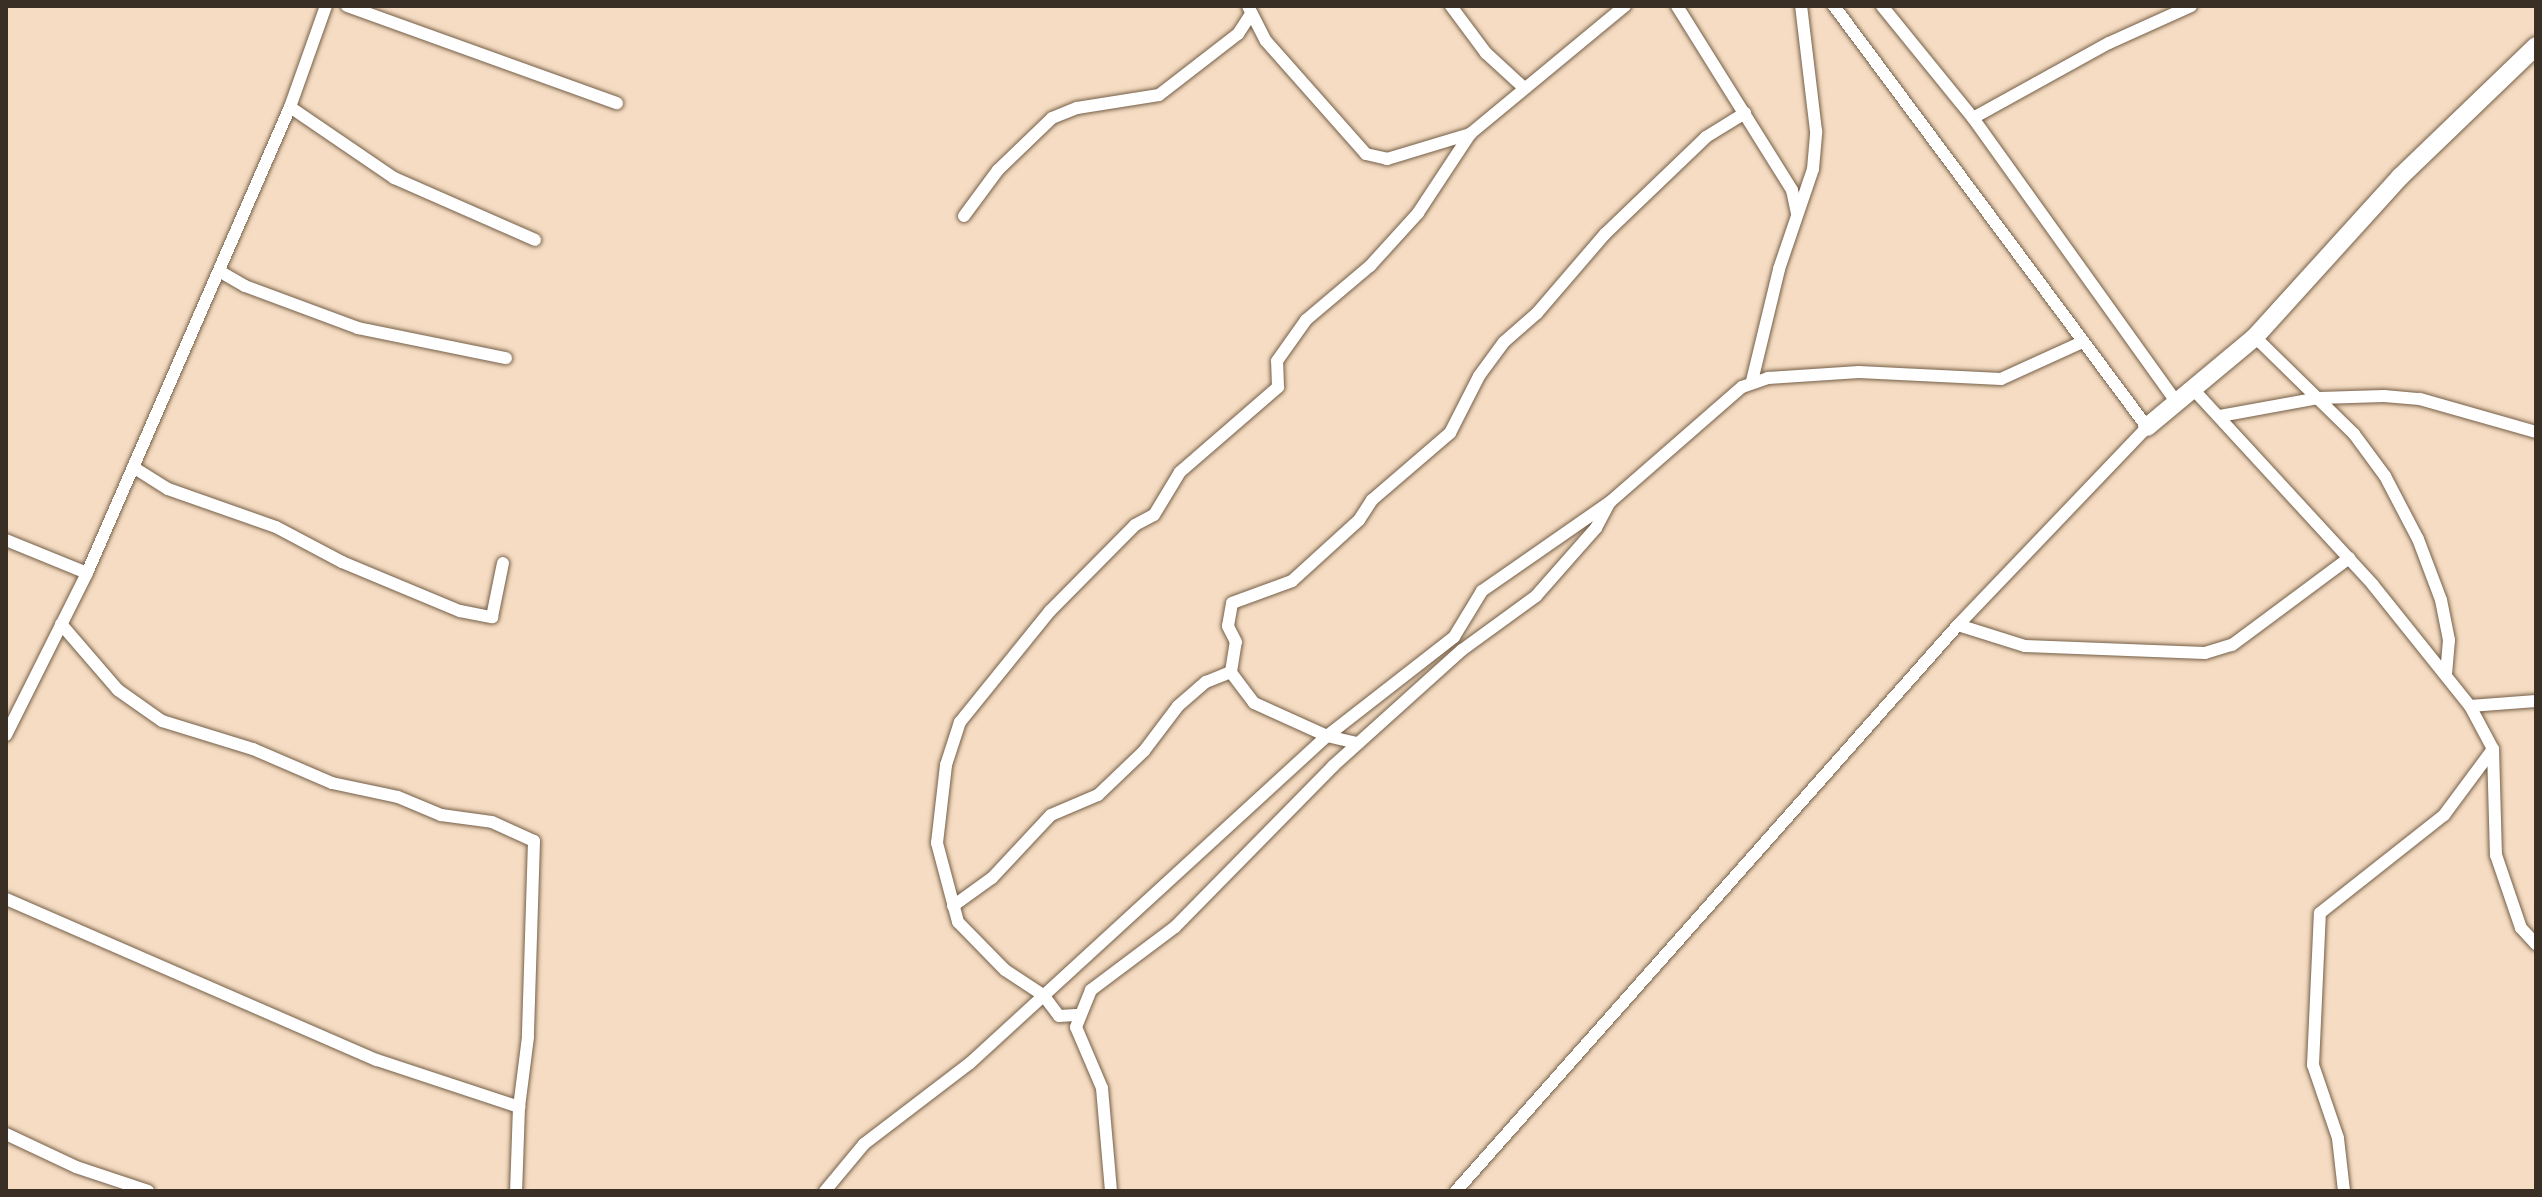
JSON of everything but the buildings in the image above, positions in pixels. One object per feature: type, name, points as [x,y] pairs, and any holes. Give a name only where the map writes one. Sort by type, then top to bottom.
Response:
[{"type":"street","points":[[6,735],[87,573],[290,107],[326,6]]},
{"type":"street","points":[[347,6],[617,103]]},
{"type":"street","points":[[1451,6],[1486,53],[1524,88]]},
{"type":"street","points":[[1076,1015],[1059,1016],[1043,995],[1005,970],[958,922],[937,843],[946,765],[960,722],[1050,611],[1135,525],[1154,515],[1180,472],[1278,387],[1277,361],[1306,320],[1370,266],[1418,213],[1470,134],[1625,6]]},
{"type":"street","points":[[1677,6],[1792,190],[1796,219]]},
{"type":"street","points":[[825,1191],[864,1144],[970,1063],[1327,736],[1454,637],[1482,591],[1610,502],[1752,381],[1796,219],[1813,169],[1816,131],[1801,6]]},
{"type":"street","points":[[1834,6],[2080,343],[2147,427]]},
{"type":"street","points":[[1882,6],[1973,118],[2177,403]]},
{"type":"street","points":[[1973,118],[2109,43],[2191,6]]},
{"type":"street","points":[[1249,10],[1266,41],[1366,154],[1387,159],[1470,134]]},
{"type":"street","points":[[964,216],[998,170],[1052,118],[1077,108],[1159,95],[1238,34],[1249,10]]},
{"type":"street","points":[[1456,1191],[1958,625],[2147,427],[2255,337],[2400,177],[2536,46]]},
{"type":"street","points":[[290,107],[394,178],[535,240]]},
{"type":"street","points":[[1357,743],[1327,736],[1254,703],[1231,672],[1236,642],[1228,626],[1232,603],[1292,581],[1359,520],[1372,500],[1450,433],[1479,376],[1504,342],[1537,313],[1605,234],[1706,137],[1745,113]]},
{"type":"street","points":[[219,271],[245,286],[358,328],[506,358]]},
{"type":"street","points":[[2255,337],[2319,398],[2385,476],[2418,539],[2441,600],[2449,640],[2446,672]]},
{"type":"street","points":[[1752,381],[1876,371],[2001,379],[2080,343]]},
{"type":"street","points":[[2193,389],[2349,558],[2446,672],[2470,706],[2493,749],[2496,855],[2521,928],[2536,944]]},
{"type":"street","points":[[2220,416],[2319,398],[2420,399],[2536,432]]},
{"type":"street","points":[[133,467],[168,489],[276,527],[342,562],[460,611],[492,617],[503,563]]},
{"type":"street","points":[[1111,1191],[1102,1088],[1079,1038],[1076,1015],[1105,974],[1175,927],[1357,743],[1462,650],[1536,596],[1596,528],[1610,502]]},
{"type":"street","points":[[6,540],[87,573]]},
{"type":"street","points":[[1958,625],[2025,646],[2205,653],[2232,645],[2349,558]]},
{"type":"street","points":[[61,624],[118,690],[162,721],[253,749],[332,783],[398,797],[441,815],[492,822],[534,841],[528,1037],[519,1107],[516,1191]]},
{"type":"street","points":[[953,906],[992,878],[1051,815],[1098,795],[1144,751],[1178,706],[1206,682],[1231,672]]},
{"type":"street","points":[[2470,706],[2536,701]]},
{"type":"street","points":[[2344,1191],[2338,1138],[2313,1065],[2320,913],[2444,815],[2493,749]]},
{"type":"street","points":[[6,899],[377,1060],[519,1107]]},
{"type":"street","points":[[6,1134],[76,1167],[148,1191]]}]
